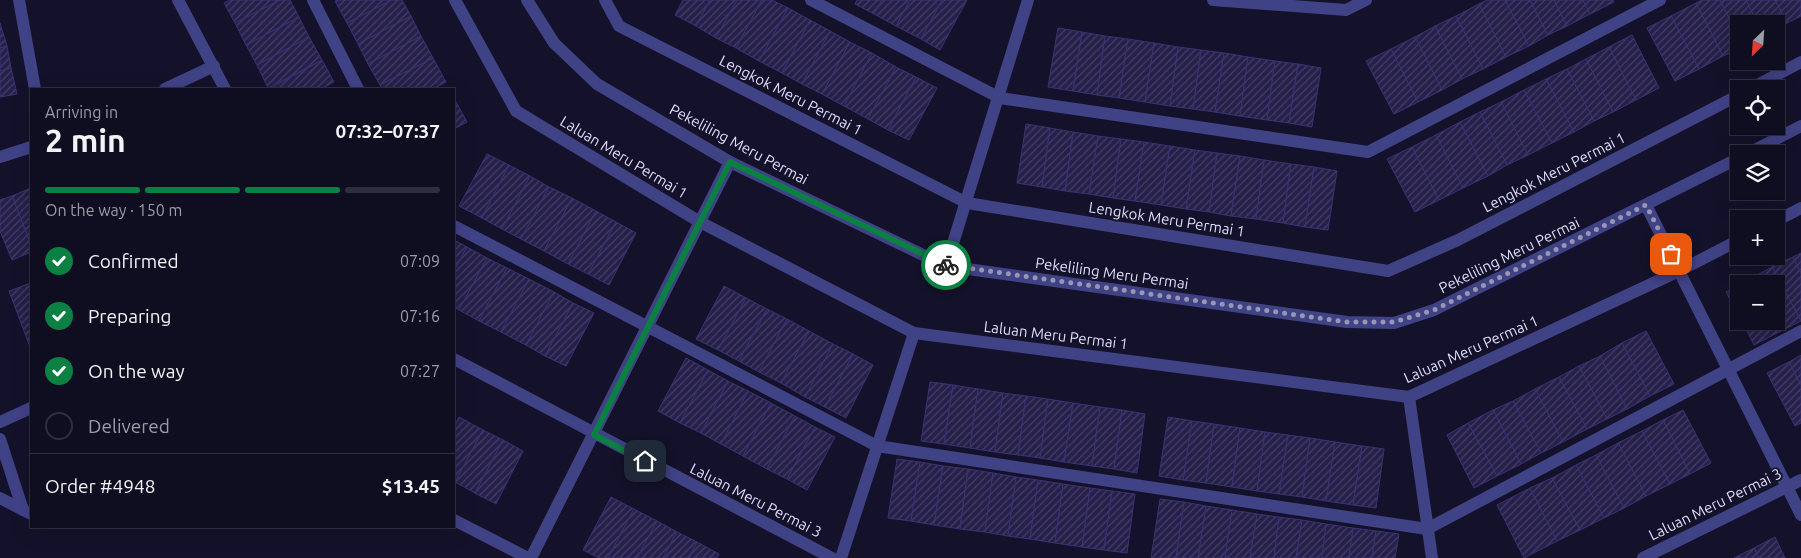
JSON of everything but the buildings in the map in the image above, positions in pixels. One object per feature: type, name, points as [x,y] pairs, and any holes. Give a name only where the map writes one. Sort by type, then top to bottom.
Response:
[{"type":"street","points":[[19,0],[35,88]]},
{"type":"street","points":[[178,0],[225,88]]},
{"type":"street","points":[[313,0],[357,88]]},
{"type":"street","name":"Laluan Meru Permai 1","points":[[455,0],[516,111],[700,222],[914,333],[1409,397],[1679,271],[1730,245]]},
{"type":"street","name":"Pekeliling Meru Permai","points":[[526,0],[554,43],[597,84],[730,162],[946,266],[1347,322],[1394,322],[1434,310],[1730,163]]},
{"type":"street","name":"Lengkok Meru Permai 1","points":[[605,0],[619,26],[967,203],[1388,271],[1458,240],[1730,100]]},
{"type":"street","points":[[810,0],[1000,98],[1368,152],[1660,0]]},
{"type":"street","points":[[946,266],[1000,98],[1028,0]]},
{"type":"street","points":[[1212,0],[1346,10],[1366,0]]},
{"type":"street","points":[[1767,80],[1801,62]]},
{"type":"street","points":[[167,88],[214,66]]},
{"type":"street","points":[[1764,145],[1801,126]]},
{"type":"street","points":[[0,157],[30,147]]},
{"type":"street","points":[[455,520],[530,558],[594,435],[730,162]]},
{"type":"street","points":[[1646,205],[1801,515]]},
{"type":"street","points":[[1785,216],[1801,208]]},
{"type":"street","points":[[455,227],[877,446],[1427,529],[1801,331]]},
{"type":"street","points":[[841,558],[914,333]]},
{"type":"street","name":"Laluan Meru Permai 3","points":[[455,360],[594,435],[832,558]]},
{"type":"street","points":[[1409,397],[1432,558]]},
{"type":"street","points":[[0,422],[30,408]]},
{"type":"street","points":[[0,439],[27,512]]},
{"type":"street","name":"Laluan Meru Permai 3","points":[[1643,558],[1801,480]]},
{"type":"street","points":[[0,498],[27,512]]},
{"type":"way so far","points":[[946,265],[1347,322],[1394,322],[1434,310],[1646,205],[1671,254]]},
{"type":"route","points":[[645,461],[594,435],[730,162],[946,265]]}]
